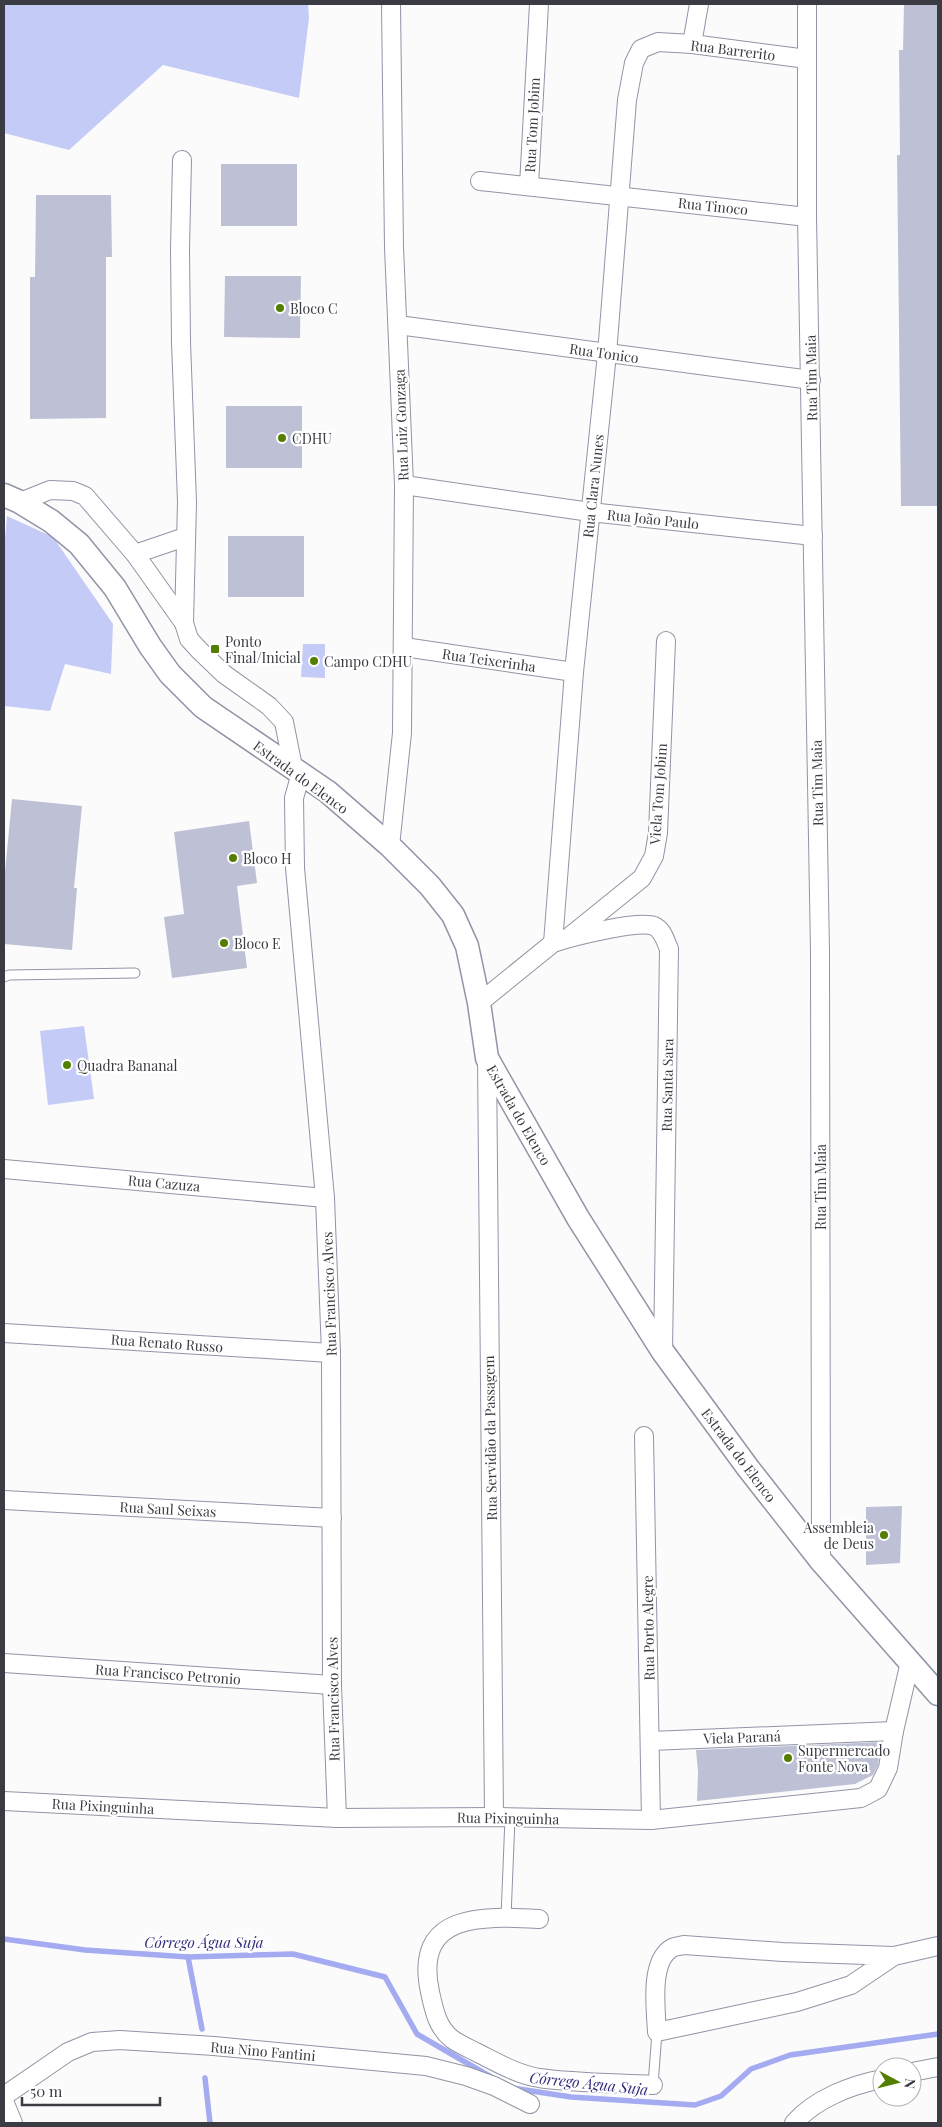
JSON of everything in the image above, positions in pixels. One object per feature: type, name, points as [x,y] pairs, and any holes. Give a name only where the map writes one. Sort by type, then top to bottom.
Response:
[{"type":"street","name":"Rua Luiz Gonzaga","points":[[390,846],[402,733],[404,647],[404,485],[394,246],[391,4]]},
{"type":"street","name":"Rua Tom Jobim","points":[[540,4],[529,185],[619,196]]},
{"type":"street","points":[[692,44],[699,4]]},
{"type":"street","name":"Rua Tim Maia","points":[[807,4],[807,216],[812,380],[820,952],[821,1561]]},
{"type":"street","name":"Rua Barrerito","points":[[658,42],[692,44],[807,59]]},
{"type":"street","name":"Rua Clara Nunes","points":[[560,941],[574,672],[607,354],[627,100],[634,63],[642,49],[658,42]]},
{"type":"street","points":[[182,160],[180,249],[182,374],[187,468],[184,622],[189,639],[199,650],[224,674],[269,706],[284,722],[297,770]]},
{"type":"street","points":[[480,181],[529,185]]},
{"type":"street","name":"Rua Tinoco","points":[[619,196],[807,216]]},
{"type":"street","name":"Rua Tonico","points":[[398,325],[812,380]]},
{"type":"street","name":"Rua João Paulo","points":[[404,485],[590,512],[813,536]]},
{"type":"street","points":[[12,498],[50,490],[73,491],[85,496],[135,554],[184,622]]},
{"type":"street","name":"Estrada do Elenco","points":[[12,498],[50,522],[79,544],[115,588],[150,646],[170,674],[203,707],[328,792],[390,846],[430,886],[453,915],[467,946],[479,1002],[487,1058],[578,1218],[663,1352],[748,1468],[821,1561],[938,1694]]},
{"type":"street","points":[[135,554],[185,537]]},
{"type":"street","name":"Viela Tom Jobim","points":[[479,1002],[642,878],[654,856],[658,833],[666,641]]},
{"type":"street","name":"Rua Teixerinha","points":[[404,647],[574,672]]},
{"type":"street","name":"Rua Francisco Alves","points":[[297,770],[294,798],[295,868],[325,1198],[331,1353],[332,1685],[337,1818]]},
{"type":"street","name":"Rua Santa Sara","points":[[560,941],[641,924],[654,927],[663,934],[669,949],[663,1352]]},
{"type":"street","name":"Rua Servidão da Passagem","points":[[487,1058],[502,1817]]},
{"type":"street","name":"Rua Cazuza","points":[[4,1169],[325,1198]]},
{"type":"street","name":"Rua Renato Russo","points":[[4,1333],[331,1353]]},
{"type":"street","name":"Rua Porto Alegre","points":[[644,1436],[651,1820]]},
{"type":"street","name":"Rua Saul Seixas","points":[[4,1500],[332,1518]]},
{"type":"street","name":"Rua Pixinguinha","points":[[4,1801],[337,1818],[502,1817],[651,1820],[804,1806],[861,1798],[878,1789],[888,1768],[894,1730],[910,1662]]},
{"type":"street","name":"Rua Francisco Petronio","points":[[4,1663],[332,1685]]},
{"type":"street","name":"Viela Paraná","points":[[650,1741],[894,1730]]},
{"type":"street","points":[[539,1919],[506,1917],[466,1921],[446,1928],[435,1939],[430,1956],[428,1983],[436,2020],[452,2039],[504,2067],[538,2078],[653,2085]]},
{"type":"street","points":[[894,1956],[851,1985],[797,2002],[657,2032],[656,1974],[664,1955],[672,1948],[684,1945],[782,1952],[894,1956],[938,1946]]},
{"type":"street","name":"Rua Nino Fantini","points":[[4,2096],[68,2052],[92,2042],[120,2040],[214,2046],[426,2066],[466,2076],[494,2086],[530,2104]]},
{"type":"street","points":[[922,2070],[938,2067]]},
{"type":"street","points":[[794,2123],[815,2105],[829,2097],[872,2080]]},
{"type":"street","points":[[4,2100],[13,2123]]},
{"type":"lane","points":[[4,977],[9,975],[135,973]]},
{"type":"lane","points":[[502,1817],[506,1917]]},
{"type":"lane","points":[[653,2085],[657,2032]]},
{"type":"shaded area","points":[[4,4],[308,4],[309,18],[299,98],[163,65],[69,150],[4,133]]},
{"type":"shaded area","points":[[7,516],[53,537],[113,624],[111,674],[65,664],[50,711],[4,706],[4,549]]},
{"type":"shaded area","name":"Campo CDHU","points":[[303,644],[325,644],[325,678],[301,677]]},
{"type":"shaded area","name":"Quadra Bananal","points":[[84,1026],[94,1099],[48,1105],[40,1031]]},
{"type":"building","points":[[904,4],[938,4],[938,506],[901,506],[897,155],[900,155],[899,50],[903,50]]},
{"type":"building","points":[[221,164],[297,164],[297,226],[221,226]]},
{"type":"building","points":[[36,195],[111,195],[112,257],[106,257],[106,418],[30,419],[30,277],[35,277]]},
{"type":"building","name":"Bloco C","points":[[225,276],[301,276],[300,338],[224,337]]},
{"type":"building","name":"CDHU","points":[[226,406],[302,406],[302,468],[226,468]]},
{"type":"building","points":[[228,536],[304,536],[304,597],[228,597]]},
{"type":"building","points":[[12,799],[82,806],[74,888],[77,888],[72,950],[4,944],[4,882]]},
{"type":"building","points":[[249,821],[257,883],[237,886],[247,968],[172,978],[164,917],[184,914],[174,832]]},
{"type":"building","name":"Assembleia de Deus","points":[[902,1506],[900,1563],[866,1565],[866,1507]]},
{"type":"building","name":"Supermercado Fonte Nova","points":[[881,1742],[878,1765],[873,1775],[855,1784],[697,1801],[698,1772],[696,1750]]},
{"type":"waterway","name":"Córrego Água Suja","points":[[4,1939],[85,1950],[188,1957],[293,1954],[385,1977],[417,2034],[491,2077]]},
{"type":"waterway","points":[[188,1957],[202,2029]]},
{"type":"waterway","name":"Córrego Água Suja","points":[[512,2088],[571,2097],[695,2105],[721,2096],[751,2069],[790,2055],[938,2034]]},
{"type":"waterway","points":[[205,2078],[210,2123]]},
{"type":"place","name":"Bloco C","points":[[280,308]]},
{"type":"place","name":"CDHU","points":[[282,438]]},
{"type":"place","name":"Ponto Final/Inicial","points":[[215,649]]},
{"type":"place","name":"Campo CDHU","points":[[314,661]]},
{"type":"place","name":"Bloco H","points":[[233,858]]},
{"type":"place","name":"Bloco E","points":[[224,943]]},
{"type":"place","name":"Quadra Bananal","points":[[67,1065]]},
{"type":"place","name":"Assembleia de Deus","points":[[884,1535]]},
{"type":"place","name":"Supermercado Fonte Nova","points":[[788,1758]]}]
